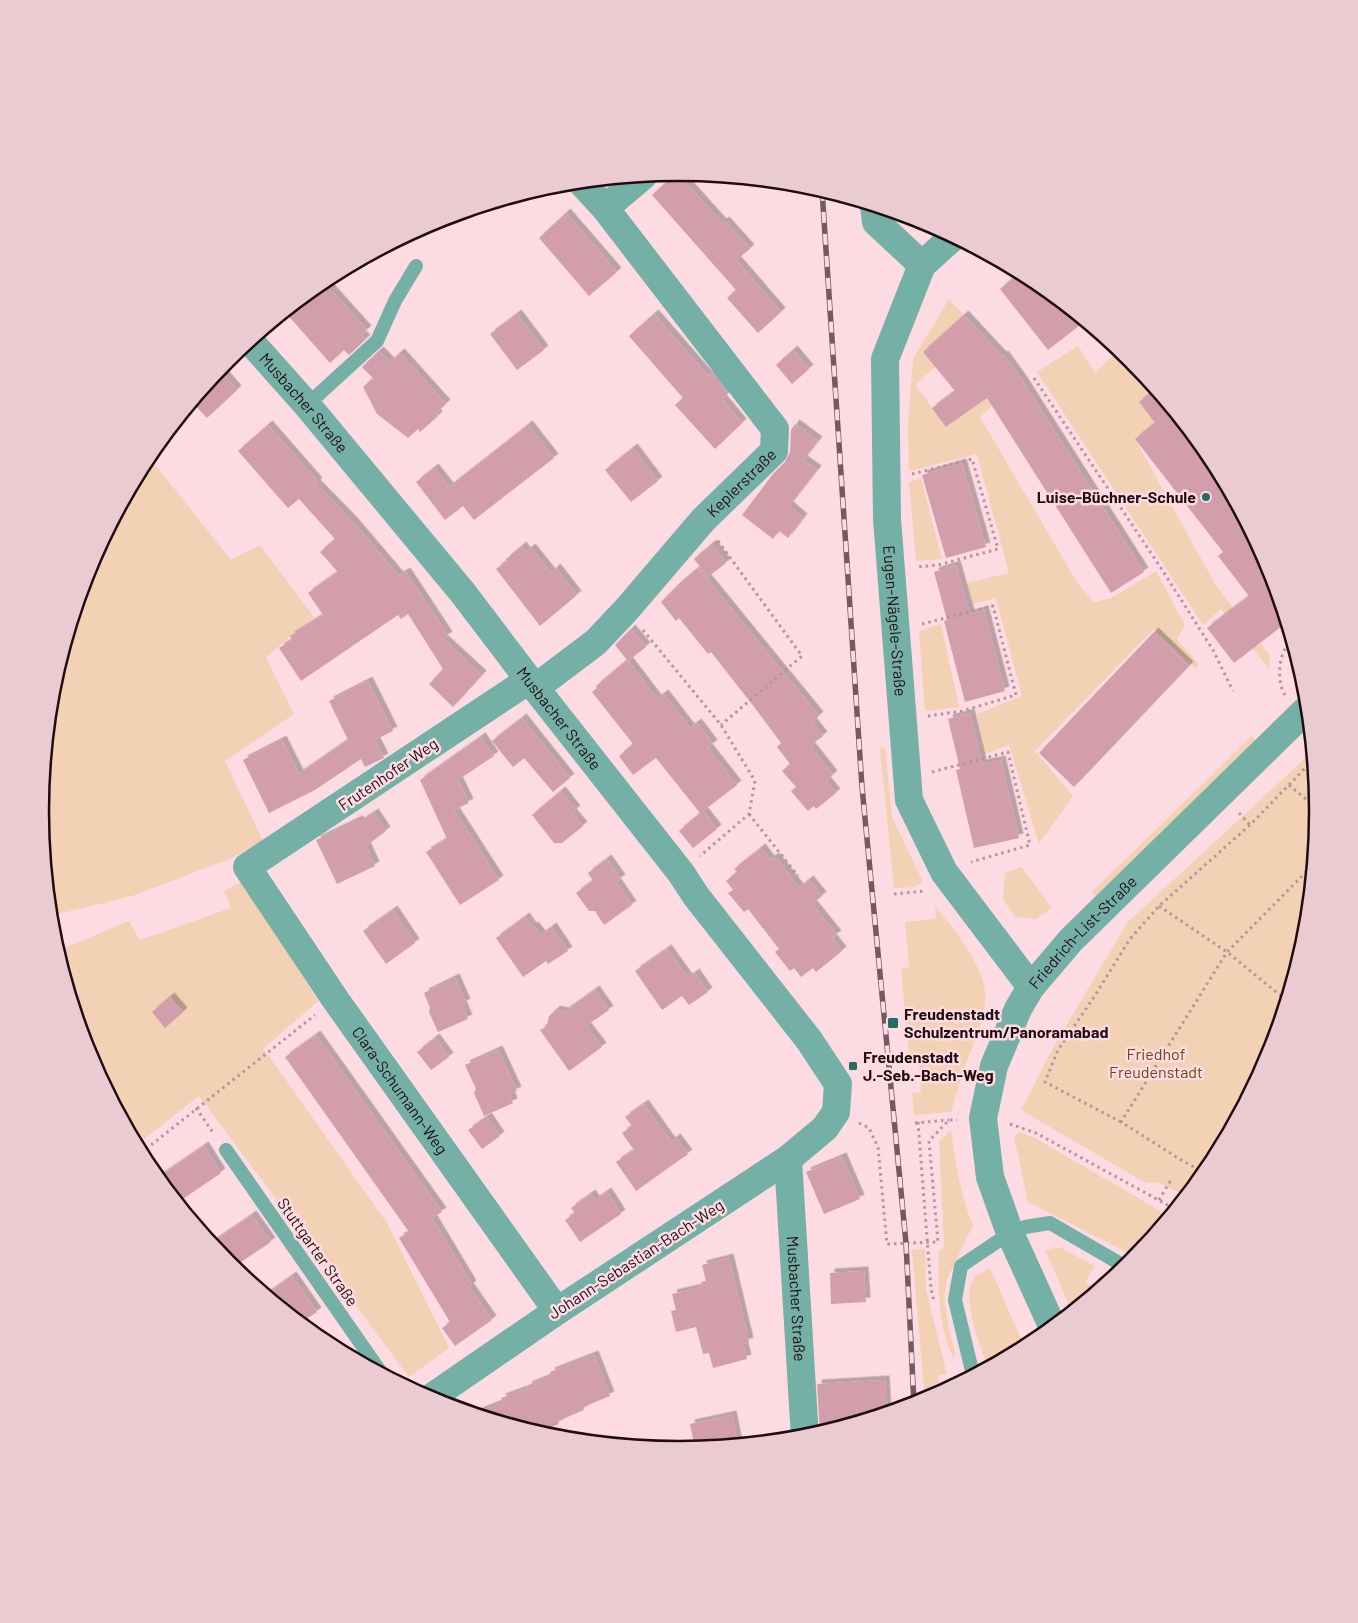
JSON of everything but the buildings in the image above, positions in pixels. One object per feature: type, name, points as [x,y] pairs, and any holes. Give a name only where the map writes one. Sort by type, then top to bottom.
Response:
[{"type":"street","points":[[605,208],[634,183]]},
{"type":"street","name":"Keplerstraße","points":[[532,684],[596,642],[627,609],[703,520],[774,451],[775,429],[605,208],[587,188]]},
{"type":"street","points":[[875,213],[876,222],[922,265]]},
{"type":"street","name":"Eugen-Nägele-Straße","points":[[948,242],[922,265],[885,359],[887,519],[909,800],[943,870],[1032,987]]},
{"type":"street","name":"Musbacher Straße","points":[[254,346],[307,405],[457,586],[814,1047],[838,1084],[836,1112]]},
{"type":"street","name":"Frutenhofer Weg","points":[[247,867],[532,684]]},
{"type":"street","name":"Friedrich-List-Straße","points":[[1050,1321],[1010,1233],[990,1177],[995,1121],[994,1066],[1018,1009],[1032,987],[1071,940],[1301,714]]},
{"type":"street","name":"Clara-Schumann-Weg","points":[[247,867],[335,999],[557,1311]]},
{"type":"street","name":"Johann-Sebastian-Bach-Weg","points":[[437,1394],[557,1311],[788,1160],[825,1128],[836,1112]]},
{"type":"street","name":"Musbacher Straße","points":[[788,1160],[804,1429]]},
{"type":"lane","points":[[307,405],[377,341],[395,300],[416,266]]},
{"type":"lane","name":"Stuttgarter Straße","points":[[226,1150],[374,1363]]},
{"type":"lane","points":[[972,1369],[954,1300],[961,1266],[1010,1233],[1025,1227],[1050,1224],[1119,1263]]},
{"type":"path","points":[[1034,378],[1213,650],[1233,691]]},
{"type":"path","points":[[886,477],[909,475],[972,459],[998,549],[938,565],[891,569]]},
{"type":"path","points":[[703,520],[802,656],[720,725]]},
{"type":"path","points":[[895,631],[993,606],[1016,695],[962,711],[902,721]]},
{"type":"path","points":[[627,609],[720,725],[755,781],[749,814],[681,873]]},
{"type":"path","points":[[1287,644],[1278,673],[1282,690],[1301,709]]},
{"type":"path","points":[[907,778],[1008,752],[1030,845],[943,870]]},
{"type":"path","points":[[1197,1170],[1180,1162],[1121,1122],[1045,1082],[1058,1050],[1130,939],[1159,906],[1250,825],[1308,766]]},
{"type":"path","points":[[1289,785],[1309,801]]},
{"type":"path","points":[[749,814],[798,876]]},
{"type":"path","points":[[1240,814],[1250,825]]},
{"type":"path","points":[[1121,1122],[1227,952],[1306,872]]},
{"type":"path","points":[[1159,906],[1227,952],[1281,996]]},
{"type":"path","points":[[146,1148],[335,999]]},
{"type":"path","points":[[196,1108],[226,1150]]},
{"type":"path","points":[[836,1112],[869,1128],[878,1147],[887,1244],[938,1242],[930,1141],[949,1120]]},
{"type":"path","points":[[928,1243],[916,1123],[949,1120],[995,1121],[1036,1133],[1170,1206]]},
{"type":"path","points":[[1159,1200],[1171,1180]]},
{"type":"green space","points":[[949,299],[964,315],[923,352],[936,366],[915,385],[947,427],[1018,374],[1025,385],[992,406],[980,417],[1078,584],[1094,602],[1111,598],[1156,571],[1185,625],[1177,639],[1199,665],[1196,669],[1154,629],[1035,751],[1073,796],[1039,844],[1009,745],[984,754],[977,714],[1022,696],[996,598],[973,604],[967,583],[1009,573],[977,454],[909,471],[908,425],[913,359]]},
{"type":"green space","points":[[1078,346],[1095,373],[1114,355],[1150,393],[1139,402],[1155,423],[1135,439],[1215,584],[1270,656],[1269,669],[1221,609],[1203,625],[1037,372]]},
{"type":"green space","points":[[152,465],[157,467],[231,560],[260,545],[314,617],[266,657],[294,714],[225,761],[263,841],[232,858],[132,896],[58,914],[50,853],[50,770],[54,729],[61,689],[70,648],[82,609],[114,533],[133,496]]},
{"type":"green space","points":[[921,478],[942,559],[916,561],[909,482]]},
{"type":"green space","points":[[941,624],[959,707],[925,711],[919,631]]},
{"type":"green space","points":[[1252,736],[1259,743],[1097,896],[1091,893]]},
{"type":"green space","points":[[885,747],[892,817],[922,880],[914,887],[894,888],[880,748]]},
{"type":"green space","name":"Friedhof Freudenstadt","points":[[1307,757],[1309,812],[1308,853],[1304,894],[1288,975],[1276,1014],[1244,1090],[1225,1127],[1180,1193],[1160,1183],[1144,1182],[1021,1110],[1054,1046],[1128,922]]},
{"type":"green space","points":[[1022,867],[1052,908],[1036,919],[1015,916],[1003,900],[1005,873]]},
{"type":"green space","points":[[243,881],[318,1001],[263,1049],[387,1223],[449,1348],[409,1377],[199,1096],[144,1139],[130,1121],[114,1090],[82,1014],[64,948],[129,921],[140,940],[231,908],[224,891]]},
{"type":"green space","points":[[935,907],[950,924],[973,958],[983,981],[985,991],[984,1012],[951,1112],[914,1115],[912,1093],[921,1092],[918,1058],[909,1059],[901,968],[909,967],[905,922],[936,919]]},
{"type":"green space","points":[[951,1130],[962,1190],[973,1225],[947,1279],[944,1295],[949,1330],[956,1355],[953,1358],[941,1318],[939,1278],[939,1250],[944,1248],[939,1142]]},
{"type":"green space","points":[[1019,1132],[1035,1138],[1162,1212],[1159,1220],[1129,1253],[1028,1202],[1014,1137]]},
{"type":"green space","points":[[1059,1247],[1095,1266],[1085,1282],[1093,1287],[1070,1306],[1045,1250]]},
{"type":"green space","points":[[925,1249],[926,1289],[947,1374],[938,1376],[940,1385],[924,1392],[912,1250]]},
{"type":"green space","points":[[990,1268],[1022,1340],[986,1362],[975,1331],[970,1305],[969,1294],[971,1284],[976,1276]]},
{"type":"railway","points":[[823,198],[862,787],[906,1243],[914,1396]]},
{"type":"place","name":"Luise-Büchner-Schule","points":[[1206,497]]},
{"type":"place","name":"Freudenstadt Schulzentrum/Panoramabad","points":[[893,1023]]},
{"type":"place","name":"Freudenstadt J.-Seb.-Bach-Weg","points":[[853,1066]]}]
